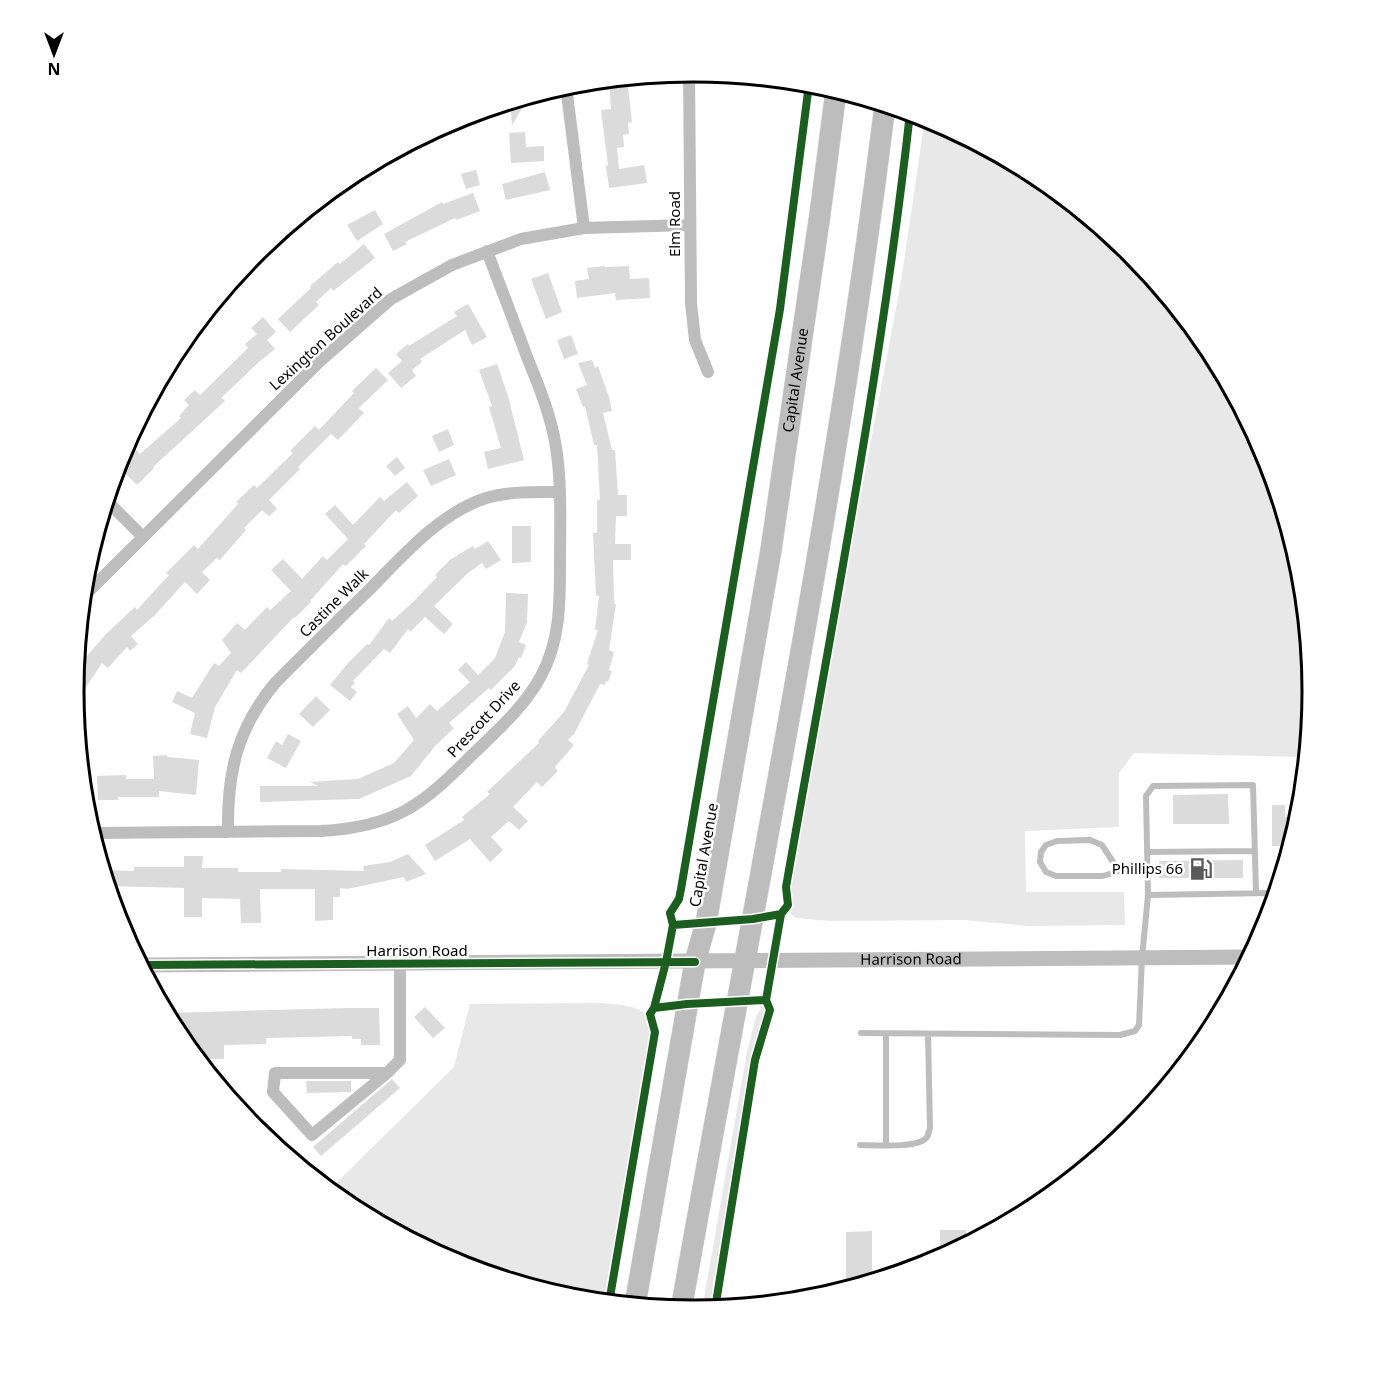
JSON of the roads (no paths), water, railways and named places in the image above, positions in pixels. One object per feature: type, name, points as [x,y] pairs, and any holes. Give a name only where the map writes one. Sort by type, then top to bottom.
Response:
[{"type":"highway","name":"Capital Avenue","points":[[636,1297],[694,962],[706,923],[771,550],[835,99]]},
{"type":"highway","points":[[683,1300],[842,409],[884,113]]},
{"type":"street","name":"Elm Road","points":[[689,82],[691,303],[695,340],[708,372]]},
{"type":"street","points":[[567,96],[584,228]]},
{"type":"street","name":"Lexington Boulevard","points":[[94,586],[319,362],[391,299],[452,265],[521,239],[584,228],[690,225]]},
{"type":"street","name":"Prescott Drive","points":[[101,833],[346,830],[375,824],[411,808],[435,792],[492,736],[532,691],[542,675],[557,634],[560,602],[560,492],[556,445],[545,403],[487,250]]},
{"type":"street","name":"Castine Walk","points":[[228,832],[229,789],[235,755],[250,717],[276,682],[413,545],[450,516],[467,505],[488,498],[513,493],[560,492]]},
{"type":"street","points":[[113,507],[142,537]]},
{"type":"street","name":"Harrison Road","points":[[149,965],[400,965],[1241,957]]},
{"type":"street","points":[[387,1073],[275,1073],[273,1092],[312,1135],[387,1073],[400,1060],[400,965]]},
{"type":"lane","points":[[861,1033],[1120,1035],[1135,1031],[1139,1025],[1148,895],[1146,796],[1153,786],[1253,785],[1256,892]]},
{"type":"lane","points":[[1119,871],[1102,845],[1090,840],[1057,841],[1046,845],[1041,852],[1040,862],[1046,872],[1056,876],[1103,876],[1119,871],[1147,872]]},
{"type":"lane","points":[[1147,852],[1255,851]]},
{"type":"lane","points":[[1148,895],[1268,893]]},
{"type":"lane","points":[[886,1034],[886,1144]]},
{"type":"lane","points":[[860,1145],[907,1145],[921,1143],[927,1137],[930,1128],[928,1034]]},
{"type":"place","name":"Phillips 66","points":[[1201,869]]}]
